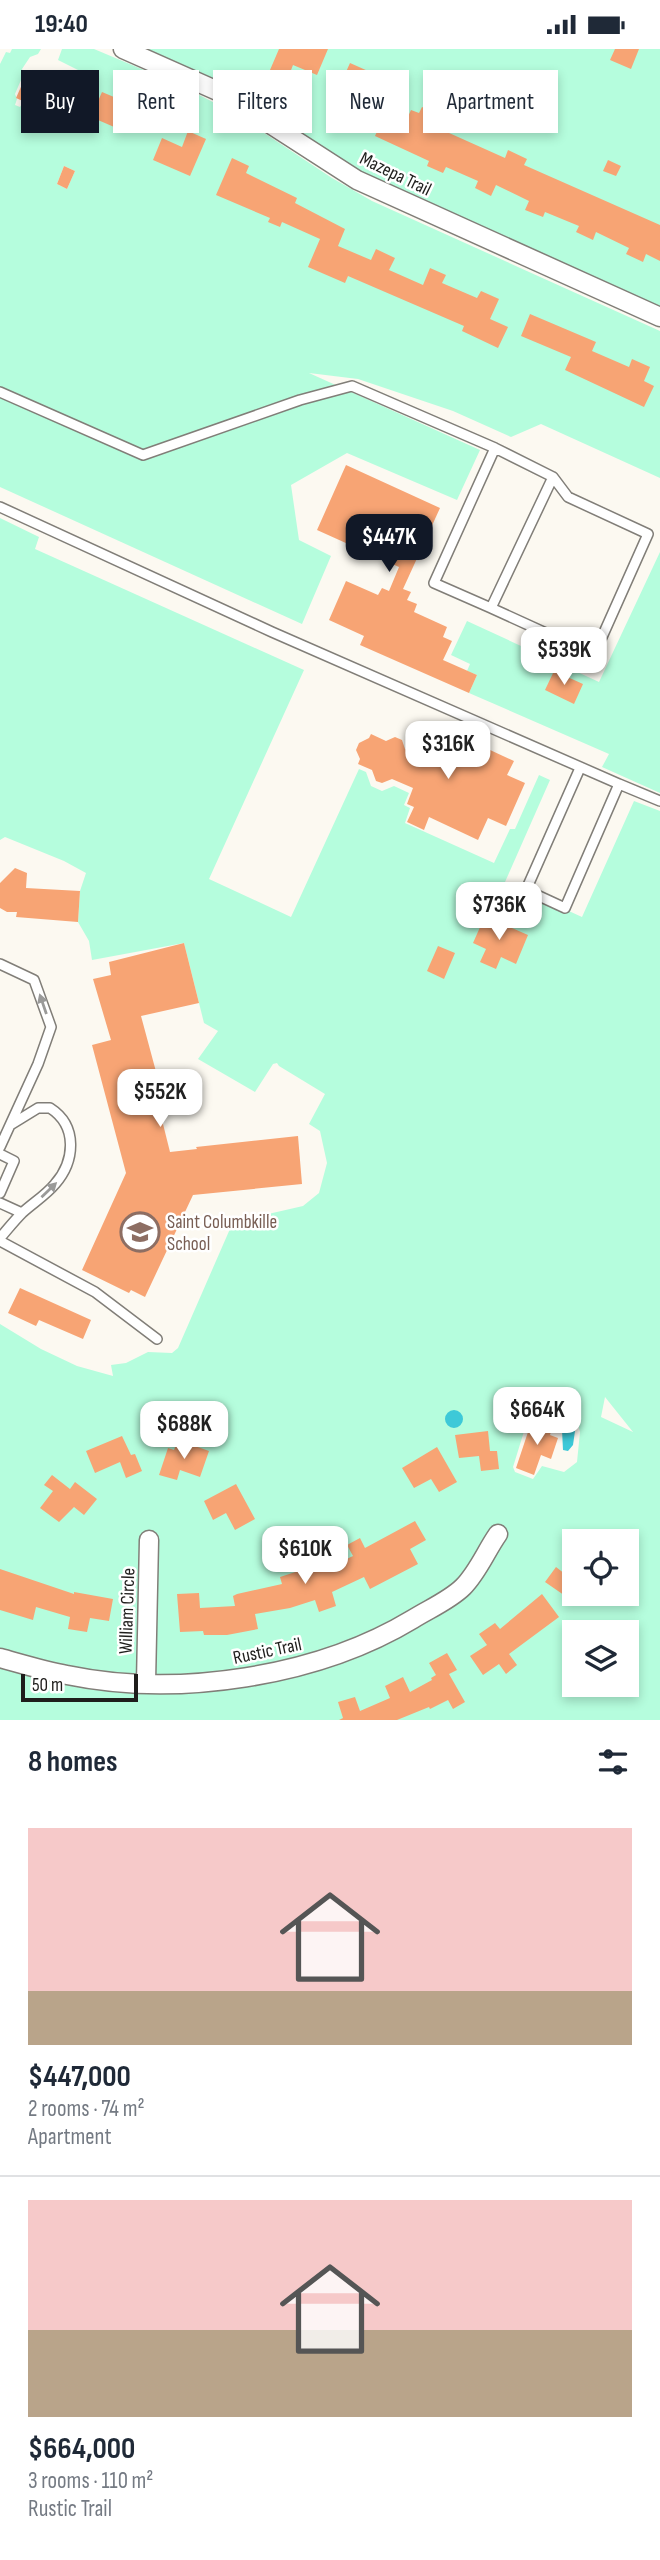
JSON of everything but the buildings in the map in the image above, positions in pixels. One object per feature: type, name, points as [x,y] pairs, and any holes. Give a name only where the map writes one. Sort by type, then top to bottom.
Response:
[{"type":"street","name":"Mazepa Trail","points":[[123,49],[222,93],[358,180],[660,317]]},
{"type":"street","name":"Rustic Trail","points":[[0,1658],[103,1681],[186,1684],[238,1679],[333,1657],[396,1629],[461,1590],[472,1578],[498,1534]]},
{"type":"street","name":"William Circle","points":[[146,1682],[149,1540]]},
{"type":"lane","points":[[0,392],[143,455],[300,400],[352,386],[495,448],[553,477],[568,497],[648,534],[594,655],[434,583],[495,448]]},
{"type":"lane","points":[[491,608],[553,477]]},
{"type":"lane","points":[[0,507],[272,632],[660,801]]},
{"type":"lane","points":[[580,768],[526,890],[565,908],[619,785]]},
{"type":"lane","points":[[0,964],[34,980],[51,1027],[38,1064],[0,1147]]},
{"type":"lane","points":[[11,1125],[44,1107],[55,1111],[66,1123],[72,1137],[66,1168],[58,1181],[22,1213],[0,1239],[96,1292],[157,1339]]},
{"type":"lane","points":[[0,1154],[14,1161],[0,1193]]},
{"type":"lane","points":[[0,1203],[22,1213]]},
{"type":"green space","points":[[12,49],[41,49],[38,54],[30,57],[21,70],[21,80],[15,94],[15,105],[21,105],[21,133],[99,133],[99,70],[78,70],[58,60],[62,49],[94,49],[144,70],[113,70],[113,133],[199,133],[199,95],[213,102],[213,133],[264,133],[372,201],[660,331],[660,478],[541,424],[511,437],[453,411],[358,379],[309,373],[480,450],[457,500],[347,453],[291,485],[299,540],[331,556],[302,624],[0,487],[0,64],[6,52],[10,53]],"holes":[[[64,166],[75,171],[67,189],[57,184]]]},
{"type":"green space","points":[[145,49],[660,49],[660,310],[361,173],[298,133],[312,133],[312,70],[213,70],[213,80],[199,74],[199,70],[191,70]]},
{"type":"green space","points":[[0,518],[39,537],[35,549],[304,670],[209,879],[291,917],[359,769],[366,772],[371,786],[382,791],[394,786],[409,793],[404,805],[410,808],[405,823],[494,863],[510,829],[515,829],[539,775],[550,780],[505,882],[582,917],[634,801],[660,811],[660,1720],[0,1720],[0,1324],[41,1349],[77,1366],[113,1376],[111,1365],[126,1363],[148,1352],[172,1353],[178,1348],[233,1222],[303,1206],[319,1193],[327,1163],[320,1131],[309,1124],[325,1094],[277,1063],[273,1064],[255,1092],[198,1059],[218,1031],[204,1023],[184,943],[92,960],[89,941],[78,922],[80,891],[86,873],[5,837],[0,840]],"holes":[[[605,1397],[633,1432],[601,1417]],[[561,1408],[576,1418],[580,1432],[577,1462],[564,1472],[542,1466],[533,1479],[515,1472],[513,1467],[530,1412],[552,1417]]]},
{"type":"green space","points":[[660,552],[660,793],[602,767],[609,754],[469,693],[477,675],[467,671],[470,664],[451,655],[467,621],[599,682]]},
{"type":"water","points":[[454,1410],[460,1413],[463,1419],[460,1425],[454,1428],[448,1425],[445,1419],[448,1413]]},
{"type":"water","points":[[570,1424],[575,1431],[573,1445],[568,1451],[563,1450],[562,1430]]},
{"type":"place","name":"Saint Columbkille School","points":[[140,1232]]}]
